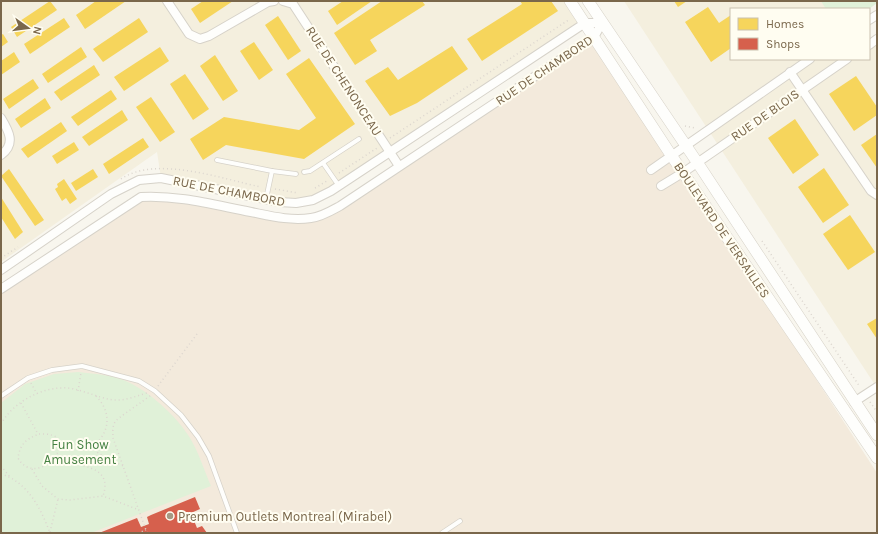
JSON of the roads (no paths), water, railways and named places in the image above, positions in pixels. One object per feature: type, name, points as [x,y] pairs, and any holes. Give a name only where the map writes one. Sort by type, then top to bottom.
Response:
[{"type":"street","points":[[167,1],[189,34],[200,39],[209,36],[268,2],[274,1]]},
{"type":"street","name":"RUE DE CHENONCEAU","points":[[283,1],[293,4],[399,166]]},
{"type":"street","name":"BOULEVARD DE VERSAILLES","points":[[570,1],[672,155],[877,458]]},
{"type":"street","name":"BOULEVARD DE VERSAILLES","points":[[588,1],[686,145],[877,435]]},
{"type":"street","name":"RUE DE CHAMBORD","points":[[1,270],[112,194],[139,180],[161,178],[266,199],[296,203],[313,200],[339,186],[585,23],[602,22]]},
{"type":"street","name":"RUE DE CHAMBORD","points":[[1,289],[141,197],[161,196],[187,199],[286,219],[313,218],[340,206],[594,37],[602,22]]},
{"type":"street","name":"RUE DE BLOIS","points":[[650,170],[808,60]]},
{"type":"street","name":"RUE DE BLOIS","points":[[661,186],[684,172],[846,60]]},
{"type":"street","points":[[790,72],[871,191],[877,195]]},
{"type":"street","points":[[1,118],[9,131],[10,139],[8,148],[1,155]]},
{"type":"street","points":[[854,402],[877,387]]},
{"type":"lane","points":[[304,172],[310,171],[358,139]]},
{"type":"lane","points":[[217,160],[272,171],[296,174]]},
{"type":"lane","points":[[323,163],[339,186]]},
{"type":"lane","points":[[266,199],[272,171]]},
{"type":"lane","points":[[1,396],[28,378],[52,370],[82,366],[139,381],[154,391],[181,415],[198,436],[209,456],[238,533]]},
{"type":"lane","points":[[442,533],[460,521]]},
{"type":"place","name":"Premium Outlets Montreal (Mirabel)","points":[[170,516]]},
{"type":"park label","name":"Fun Show Amusement","points":[[80,452]]}]
